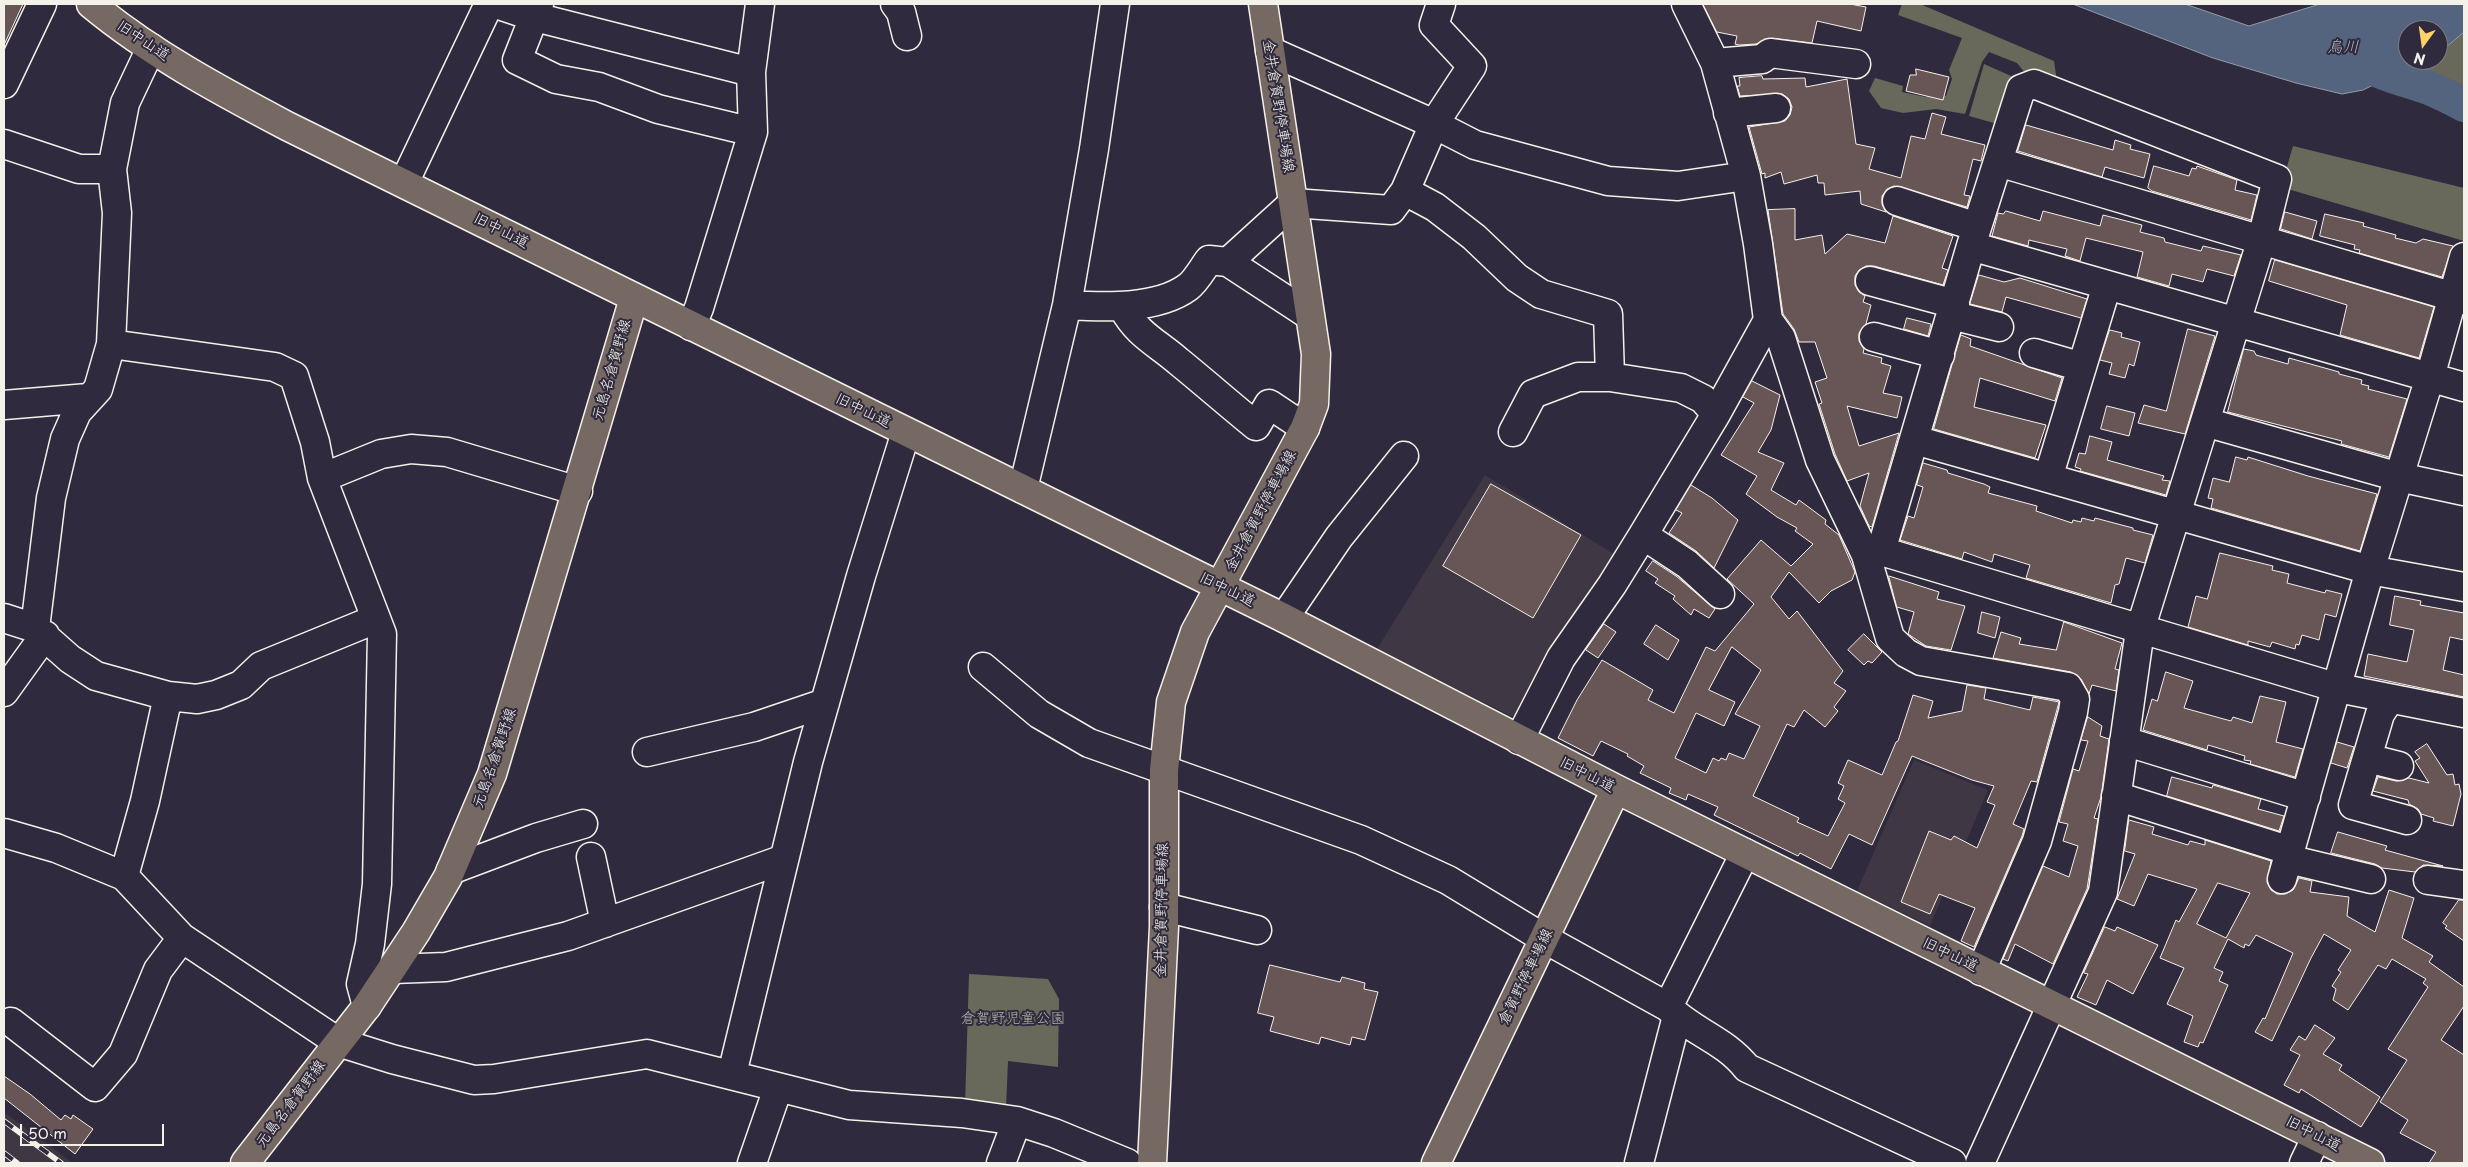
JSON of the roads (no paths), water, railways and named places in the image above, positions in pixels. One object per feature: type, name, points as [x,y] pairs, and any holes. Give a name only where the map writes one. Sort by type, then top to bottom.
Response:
[{"type":"main road","name":"旧中山道","points":[[91,4],[151,48],[218,90],[634,298],[1284,618],[1616,789],[2370,1163]]},
{"type":"main road","name":"金井倉賀野停車場線","points":[[1152,1163],[1164,907],[1164,770],[1171,702],[1176,683],[1196,632],[1305,428],[1314,404],[1316,354],[1263,4]]},
{"type":"main road","name":"元島名倉賀野線","points":[[245,1163],[367,1006],[393,969],[451,870],[492,774],[578,491],[634,298]]},
{"type":"main road","name":"倉賀野停車場線","points":[[1436,1163],[1616,789]]},
{"type":"street","points":[[4,84],[42,4]]},
{"type":"street","points":[[404,182],[489,4]]},
{"type":"street","points":[[496,4],[537,11],[751,72]]},
{"type":"street","points":[[691,326],[699,308],[753,132],[751,72],[760,4]]},
{"type":"street","points":[[895,4],[900,12],[907,36]]},
{"type":"street","points":[[1023,489],[1067,305],[1094,149],[1115,4]]},
{"type":"street","points":[[1228,262],[1293,203],[1391,210],[1405,191],[1434,124],[1472,66],[1434,25],[1441,4]]},
{"type":"street","points":[[1686,4],[1715,63],[1746,176],[1758,244],[1768,320],[1781,338],[1820,460],[1874,553],[1890,638],[1906,653],[1921,661],[2068,687],[2075,699],[2074,712],[2037,841],[1981,971]]},
{"type":"street","points":[[537,11],[517,60],[556,79],[599,87],[658,109],[753,132]]},
{"type":"street","points":[[4,692],[40,631],[51,498],[70,423],[88,398],[98,389],[111,344],[116,213],[112,170],[125,103],[151,48]]},
{"type":"street","points":[[1270,51],[1434,124],[1475,145],[1608,181],[1678,186],[1746,176]]},
{"type":"street","points":[[1715,63],[1762,59],[1770,53],[1856,64]]},
{"type":"street","points":[[1874,553],[1915,440],[1974,236],[2021,89],[2034,84],[2277,179],[2262,239],[2140,630],[2103,892],[1980,1163]]},
{"type":"street","points":[[1728,113],[1776,108]]},
{"type":"street","points":[[4,144],[79,169],[112,170]]},
{"type":"street","points":[[1998,162],[2459,298]]},
{"type":"street","points":[[1405,191],[1435,207],[1474,237],[1517,278],[1541,294],[1608,314],[1610,377]]},
{"type":"street","points":[[1897,200],[1974,236],[2106,285],[2464,387]]},
{"type":"street","points":[[2287,863],[2370,570],[2430,377],[2459,298],[2464,257]]},
{"type":"street","points":[[1067,305],[1124,308],[1173,295],[1189,286],[1209,260],[1228,262],[1309,315]]},
{"type":"street","points":[[1870,281],[1999,328]]},
{"type":"street","points":[[2048,478],[2106,285]]},
{"type":"street","points":[[1124,308],[1132,323],[1143,335],[1176,359],[1256,426],[1269,404],[1305,428]]},
{"type":"street","points":[[1519,740],[1561,658],[1612,585],[1643,535],[1716,414],[1768,320]]},
{"type":"street","points":[[1874,337],[1940,356]]},
{"type":"street","points":[[111,344],[275,367],[294,376],[315,442],[322,478],[382,634],[377,884],[370,944],[361,984],[367,1006]]},
{"type":"street","points":[[2034,354],[2082,367]]},
{"type":"street","points":[[1513,432],[1533,394],[1578,377],[1610,377],[1680,388],[1703,399],[1716,414]]},
{"type":"street","points":[[4,404],[88,398]]},
{"type":"street","points":[[2204,422],[2399,477],[2464,491]]},
{"type":"street","points":[[732,1074],[808,762],[861,576],[906,432]]},
{"type":"street","points":[[1915,440],[2370,570],[2464,587]]},
{"type":"street","points":[[322,478],[381,454],[411,449],[447,452],[578,491]]},
{"type":"street","points":[[1284,618],[1339,538],[1404,456]]},
{"type":"street","points":[[1643,535],[1687,564],[1720,594]]},
{"type":"street","points":[[1874,553],[2338,688],[2464,713]]},
{"type":"street","points":[[4,618],[40,631],[70,659],[96,676],[168,696],[196,699],[216,695],[241,685],[261,666],[376,619]]},
{"type":"street","points":[[983,667],[1039,714],[1090,743],[1361,840],[1448,880],[1544,939],[1673,1012],[1735,1052],[1747,1068],[1952,1163]]},
{"type":"street","points":[[124,876],[145,801],[168,696]]},
{"type":"street","points":[[2390,699],[2380,714],[2353,805],[2408,820]]},
{"type":"street","points":[[648,752],[754,727],[825,704]]},
{"type":"street","points":[[2124,741],[2306,797]]},
{"type":"street","points":[[2368,758],[2399,766]]},
{"type":"street","points":[[2116,796],[2287,863],[2370,879]]},
{"type":"street","points":[[451,870],[536,838],[583,824]]},
{"type":"street","points":[[4,833],[56,848],[124,876],[182,938],[338,1042],[392,1059],[474,1080],[494,1079],[646,1054],[732,1074],[778,1088],[849,1105],[962,1113],[1017,1120],[1127,1163]]},
{"type":"street","points":[[1639,1163],[1673,1012],[1745,853]]},
{"type":"street","points":[[591,858],[605,923]]},
{"type":"street","points":[[393,969],[446,966],[568,936],[784,859]]},
{"type":"street","points":[[2428,880],[2464,885]]},
{"type":"street","points":[[1164,907],[1257,930]]},
{"type":"street","points":[[11,1022],[95,1087],[123,1054],[158,970],[182,938]]},
{"type":"street","points":[[752,1163],[778,1088]]},
{"type":"street","points":[[1001,1163],[1017,1120]]},
{"type":"street","points":[[2304,1163],[2317,1136]]},
{"type":"water","name":"烏川","points":[[2073,4],[2185,4],[2249,26],[2320,4],[2464,4],[2464,32],[2448,46],[2448,20],[2398,20],[2398,70],[2404,70],[2363,90],[2342,94],[2296,83],[2213,58]]},
{"type":"waterway","points":[[2353,53],[2379,71],[2429,88],[2464,105]]},
{"type":"railway","points":[[4,1121],[61,1163]]},
{"type":"railway","points":[[4,1153],[17,1163]]},
{"type":"park label","name":"倉賀野児童公園","points":[[1013,1019]]}]
